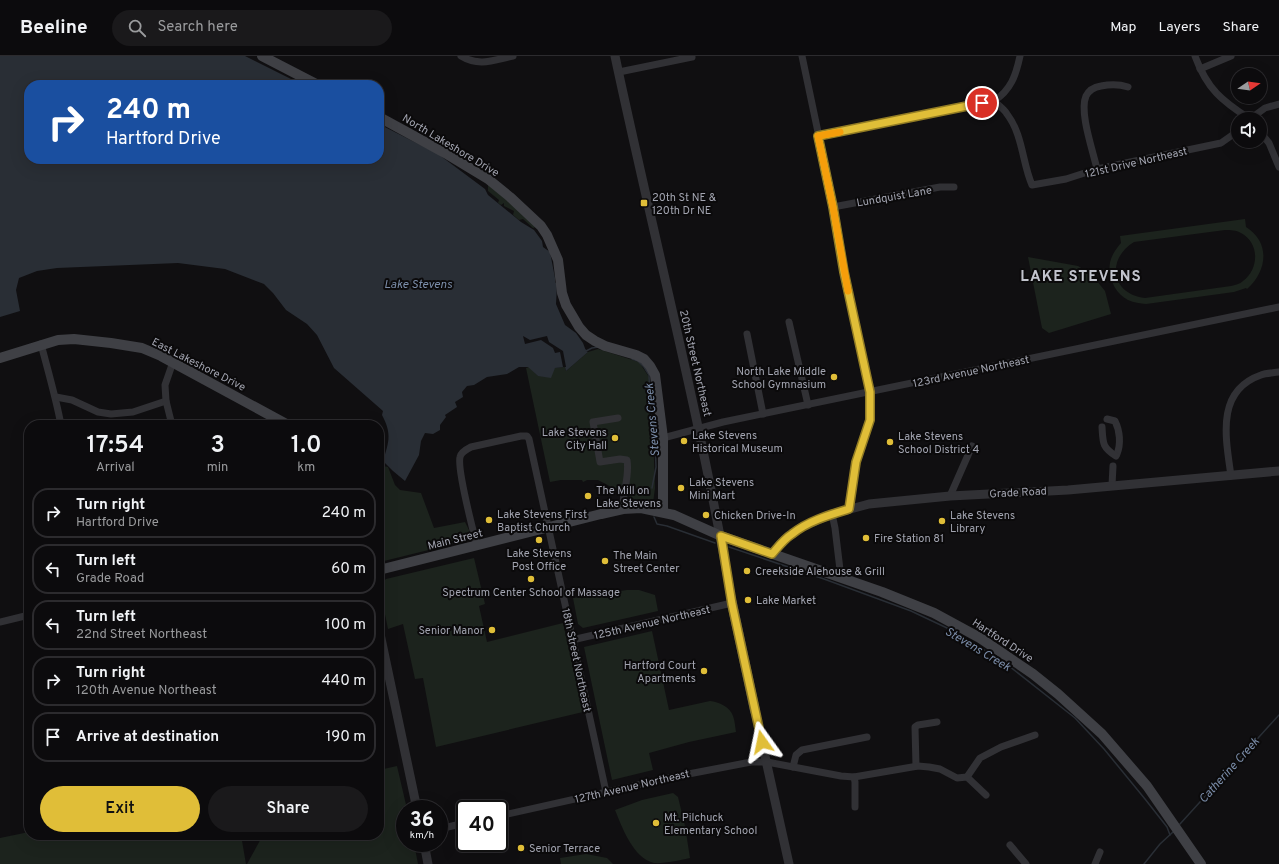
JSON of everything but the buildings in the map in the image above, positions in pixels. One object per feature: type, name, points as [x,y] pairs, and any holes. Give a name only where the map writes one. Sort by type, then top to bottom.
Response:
[{"type":"main road","points":[[262,56],[308,80]]},
{"type":"main road","name":"North Lakeshore Drive","points":[[384,120],[445,153],[488,179],[510,196],[540,226],[554,248],[558,260],[562,293],[566,305],[579,327],[586,335],[595,341],[605,346],[636,355],[650,366],[655,375],[663,438],[663,512]]},
{"type":"main road","name":"East Lakeshore Drive","points":[[0,358],[41,344],[58,340],[74,339],[142,348],[173,362],[279,420]]},
{"type":"main road","name":"Main Street","points":[[384,569],[624,509],[641,508],[674,515],[722,542]]},
{"type":"main road","name":"Hartford Drive","points":[[722,542],[772,554],[889,595],[934,613],[955,623],[980,638],[1020,665],[1058,694],[1102,734],[1151,792],[1201,864]]},
{"type":"main road","name":"20th Street Northeast","points":[[732,604],[756,711]]},
{"type":"street","points":[[461,56],[468,61],[476,62],[487,59],[513,56]]},
{"type":"street","name":"20th Street Northeast","points":[[615,56],[698,428],[722,542],[732,604]]},
{"type":"street","points":[[802,56],[833,207],[844,272],[870,392],[870,420],[856,462],[849,509]]},
{"type":"street","points":[[818,136],[994,100],[1002,95],[1010,85],[1017,70],[1020,56]]},
{"type":"street","points":[[1195,56],[1209,85],[1217,95],[1240,112]]},
{"type":"street","points":[[1200,69],[1231,56]]},
{"type":"street","points":[[619,72],[692,57]]},
{"type":"street","points":[[1097,169],[1084,113],[1084,102],[1087,94],[1092,89],[1112,84],[1128,87]]},
{"type":"street","name":"121st Drive Northeast","points":[[994,100],[1008,114],[1019,138],[1028,176],[1032,185],[1066,179],[1097,169],[1221,143],[1231,136]]},
{"type":"street","points":[[1260,112],[1265,108],[1279,104]]},
{"type":"street","points":[[1267,141],[1279,167]]},
{"type":"street","name":"Lundquist Lane","points":[[833,207],[940,187],[954,187]]},
{"type":"street","name":"123rd Avenue Northeast","points":[[663,438],[698,428],[763,414],[1279,307]]},
{"type":"street","points":[[789,322],[808,405]]},
{"type":"street","points":[[746,334],[763,414]]},
{"type":"street","points":[[41,344],[51,386],[56,398],[60,420]]},
{"type":"street","points":[[171,420],[166,401],[165,385],[173,362]]},
{"type":"street","points":[[1231,476],[1227,449],[1226,416],[1231,402],[1239,389],[1250,380],[1261,375],[1279,373]]},
{"type":"street","points":[[56,398],[72,400],[98,412],[111,414],[133,412],[166,401]]},
{"type":"street","points":[[618,418],[593,422],[600,462],[620,459],[626,460],[628,469],[623,503],[624,509]]},
{"type":"street","points":[[1102,427],[1104,446],[1106,450],[1116,455],[1119,448],[1118,428],[1115,421],[1107,419]]},
{"type":"street","name":"18th Street Northeast","points":[[477,546],[460,470],[460,456],[464,451],[471,447],[527,436],[606,792]]},
{"type":"street","points":[[950,496],[972,446]]},
{"type":"street","points":[[1112,485],[1113,466]]},
{"type":"street","name":"Grade Road","points":[[772,554],[791,534],[800,528],[832,514],[880,502],[950,496],[1068,490],[1279,471]]},
{"type":"street","points":[[832,514],[835,528],[840,578]]},
{"type":"street","name":"125th Avenue Northeast","points":[[572,640],[732,604]]},
{"type":"street","points":[[0,622],[24,616]]},
{"type":"street","points":[[384,653],[415,800]]},
{"type":"street","name":"20th Street Northeast","points":[[756,711],[789,864]]},
{"type":"street","points":[[916,766],[915,727],[918,725],[937,722]]},
{"type":"street","points":[[986,795],[968,777],[980,758],[1001,747],[1035,735]]},
{"type":"street","points":[[793,766],[796,755],[802,750],[867,737]]},
{"type":"street","name":"127th Avenue Northeast","points":[[508,814],[726,766],[751,762],[767,762],[841,776],[854,777],[916,766],[940,769],[958,778],[968,777]]},
{"type":"street","points":[[854,777],[855,807]]},
{"type":"street","points":[[1010,845],[1026,864]]},
{"type":"street","points":[[426,852],[428,864]]},
{"type":"street","points":[[1095,864],[1100,852]]},
{"type":"shaded area","points":[[488,182],[538,226],[533,228],[523,219],[519,220],[513,215],[514,211],[504,206],[504,203],[501,205],[498,203],[499,200],[488,191]]},
{"type":"shaded area","points":[[1245,219],[1246,227],[1260,241],[1263,249],[1262,266],[1254,282],[1247,289],[1146,304],[1135,302],[1128,300],[1119,293],[1110,277],[1111,259],[1121,243],[1120,236]],"holes":[[[1227,230],[1237,231],[1247,237],[1252,243],[1254,249],[1255,256],[1252,270],[1239,284],[1145,298],[1134,295],[1125,290],[1119,283],[1116,275],[1116,266],[1119,257],[1125,249],[1134,242]]]},
{"type":"shaded area","points":[[1028,257],[1078,266],[1092,275],[1105,291],[1111,314],[1049,333],[1042,328]]},
{"type":"shaded area","points":[[598,349],[639,362],[649,377],[655,488],[653,503],[636,500],[598,480],[587,480],[583,482],[582,480],[561,480],[550,482],[526,368],[529,367],[538,376],[555,368],[565,367],[566,371],[588,352]]},
{"type":"shaded area","points":[[384,466],[388,467],[395,485],[400,490],[421,493],[434,528],[465,522],[469,530],[469,540],[384,561]]},
{"type":"shaded area","points":[[474,558],[485,604],[479,606],[487,642],[563,623],[583,712],[436,747],[423,678],[415,679],[403,624],[388,629],[384,610],[384,581]]},
{"type":"shaded area","points":[[627,590],[639,590],[655,595],[658,611],[583,628],[578,624],[573,598]]},
{"type":"shaded area","points":[[652,631],[669,710],[710,701],[717,702],[732,713],[736,732],[689,742],[649,753],[653,770],[612,780],[584,647]]},
{"type":"shaded area","points":[[397,766],[405,800],[396,800],[396,852],[416,852],[418,864],[247,864],[260,840],[384,840],[384,769]]},
{"type":"shaded area","points":[[673,793],[678,797],[685,826],[690,858],[654,863],[647,860],[634,849],[615,810],[642,800]]},
{"type":"shaded area","points":[[24,833],[24,840],[242,840],[246,864],[0,864],[0,838]]},
{"type":"shaded area","points":[[586,854],[607,858],[613,864],[561,864],[560,858]]},
{"type":"water","name":"Lake Stevens","points":[[0,56],[245,56],[293,80],[24,80],[24,164],[384,164],[384,127],[438,154],[485,189],[488,195],[521,222],[534,230],[542,241],[543,247],[550,252],[555,282],[557,285],[556,304],[565,325],[576,333],[588,352],[566,371],[565,367],[555,368],[551,378],[538,376],[528,367],[519,367],[507,374],[487,377],[474,385],[467,386],[462,392],[463,397],[455,402],[457,407],[445,415],[446,417],[440,425],[440,430],[433,434],[425,433],[421,441],[419,455],[405,481],[384,462],[388,433],[382,415],[383,411],[334,368],[317,335],[307,324],[286,310],[264,284],[225,269],[178,263],[57,268],[37,271],[19,278],[16,290],[20,311],[0,317]]},
{"type":"pier","points":[[523,336],[530,340],[547,336],[549,342],[563,351],[566,367],[563,367],[560,352],[555,353],[553,348],[541,340],[525,344]]},
{"type":"waterway","name":"Stevens Creek","points":[[585,350],[598,347]]},
{"type":"waterway","name":"Stevens Creek","points":[[632,359],[638,361],[649,375],[651,418],[655,440],[656,467],[652,488]]},
{"type":"waterway","name":"Stevens Creek","points":[[654,517],[657,524],[667,526],[715,543]]},
{"type":"waterway","name":"Stevens Creek","points":[[729,547],[824,579],[911,611],[965,638],[1009,666],[1075,718],[1104,749],[1145,799],[1167,827],[1170,835]]},
{"type":"waterway","name":"Catherine Creek","points":[[1180,824],[1279,715]]},
{"type":"waterway","name":"Catherine Creek","points":[[1144,864],[1160,844],[1173,832]]},
{"type":"slow traffic","points":[[840,132],[818,136],[826,170],[848,291]]},
{"type":"place","name":"20th St NE & 120th Dr NE","points":[[644,203]]},
{"type":"place","name":"North Lake Middle School Gymnasium","points":[[834,377]]},
{"type":"place","name":"Lake Stevens City Hall","points":[[615,438]]},
{"type":"place","name":"Lake Stevens Historical Museum","points":[[684,441]]},
{"type":"place","name":"Lake Stevens School District 4","points":[[890,442]]},
{"type":"place","name":"Lake Stevens Mini Mart","points":[[681,488]]},
{"type":"place","name":"The Mill on Lake Stevens","points":[[588,496]]},
{"type":"place","name":"Chicken Drive-In","points":[[706,515]]},
{"type":"place","name":"Lake Stevens First Baptist Church","points":[[489,520]]},
{"type":"place","name":"Lake Stevens Library","points":[[942,521]]},
{"type":"place","name":"Fire Station 81","points":[[866,538]]},
{"type":"place","name":"Lake Stevens Post Office","points":[[539,540]]},
{"type":"place","name":"The Main Street Center","points":[[605,561]]},
{"type":"place","name":"Creekside Alehouse & Grill","points":[[747,571]]},
{"type":"place","name":"Spectrum Center School of Massage","points":[[531,579]]},
{"type":"place","name":"Lake Market","points":[[748,600]]},
{"type":"place","name":"Senior Manor","points":[[492,630]]},
{"type":"place","name":"Hartford Court Apartments","points":[[704,671]]},
{"type":"place","name":"Mt. Pilchuck Elementary School","points":[[656,823]]},
{"type":"place","name":"Senior Terrace","points":[[521,848]]},
{"type":"district","name":"LAKE STEVENS","points":[[1081,276]]},
{"type":"route","points":[[762,742],[732,604],[721,536],[772,554],[782,542],[800,528],[832,514],[849,509],[856,462],[870,420],[870,392],[844,272],[826,170],[818,136],[982,103]]}]
